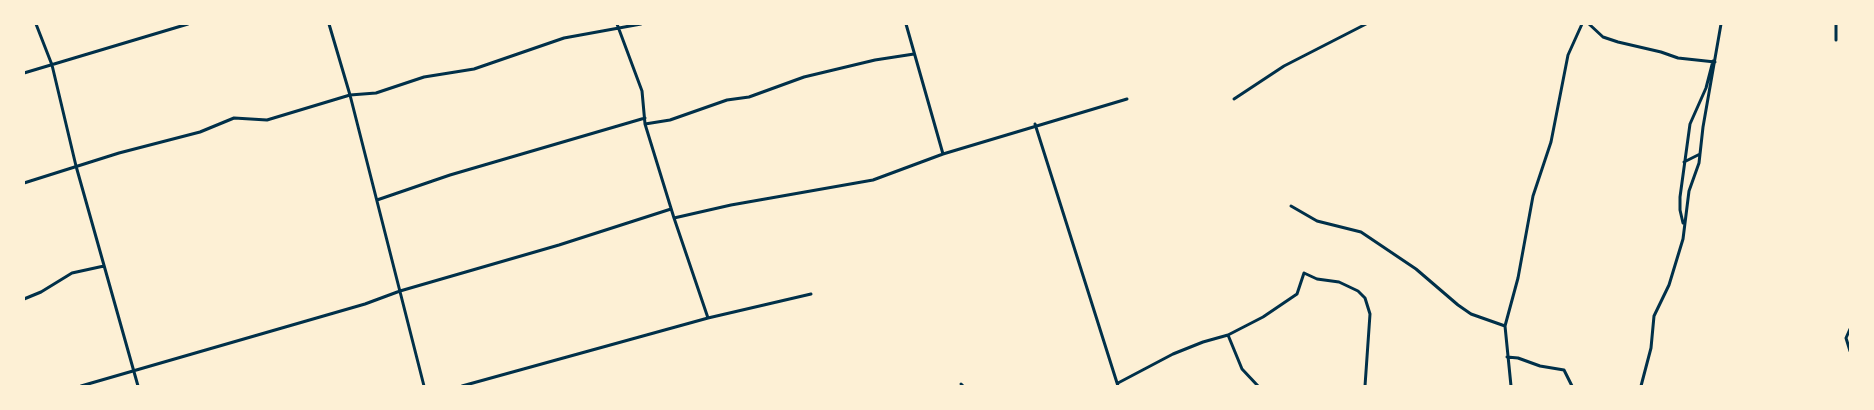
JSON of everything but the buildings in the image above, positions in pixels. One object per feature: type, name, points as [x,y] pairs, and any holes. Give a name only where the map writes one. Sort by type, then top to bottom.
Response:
[{"type":"street","points":[[36,24],[52,65],[76,166],[138,386]]},
{"type":"street","points":[[24,73],[188,24]]},
{"type":"street","points":[[329,24],[350,95],[424,386]]},
{"type":"street","points":[[24,183],[76,166],[200,132],[234,118],[267,120],[350,95],[376,93],[424,77],[474,69],[555,41],[617,25],[641,24]]},
{"type":"street","points":[[906,24],[943,154]]},
{"type":"street","points":[[1234,99],[1284,66],[1366,24]]},
{"type":"street","points":[[1510,386],[1505,326],[1518,278],[1533,196],[1553,133],[1568,55],[1582,24]]},
{"type":"street","points":[[1589,24],[1603,36],[1626,45],[1661,52],[1678,58],[1714,62]]},
{"type":"street","points":[[1641,386],[1651,348],[1654,316],[1678,261],[1683,239],[1689,191],[1697,173],[1721,24]]},
{"type":"street","points":[[1836,24],[1836,40]]},
{"type":"street","points":[[617,25],[642,91],[646,124],[671,209],[708,318]]},
{"type":"street","points":[[646,124],[670,120],[727,100],[749,97],[804,77],[875,60],[914,54]]},
{"type":"street","points":[[1684,225],[1680,210],[1690,124],[1706,88],[1714,62]]},
{"type":"street","points":[[674,218],[782,195],[873,180],[943,154],[1035,124],[1127,99]]},
{"type":"street","points":[[377,200],[450,175],[645,118]]},
{"type":"street","points":[[1035,124],[1118,385],[1180,351],[1228,335],[1293,298],[1298,291],[1304,273],[1317,279],[1340,282],[1358,291],[1369,306],[1365,386]]},
{"type":"street","points":[[1684,163],[1700,154]]},
{"type":"street","points":[[1291,206],[1324,223],[1361,232],[1416,269],[1471,314],[1505,326]]},
{"type":"street","points":[[81,386],[364,304],[400,291],[559,246],[671,209]]},
{"type":"street","points":[[24,299],[41,292],[72,274],[104,266]]},
{"type":"street","points":[[462,386],[708,318],[811,294]]},
{"type":"street","points":[[1850,329],[1846,338],[1850,351]]},
{"type":"street","points":[[1228,335],[1242,370],[1258,386]]},
{"type":"street","points":[[1507,357],[1564,370],[1572,386]]}]
